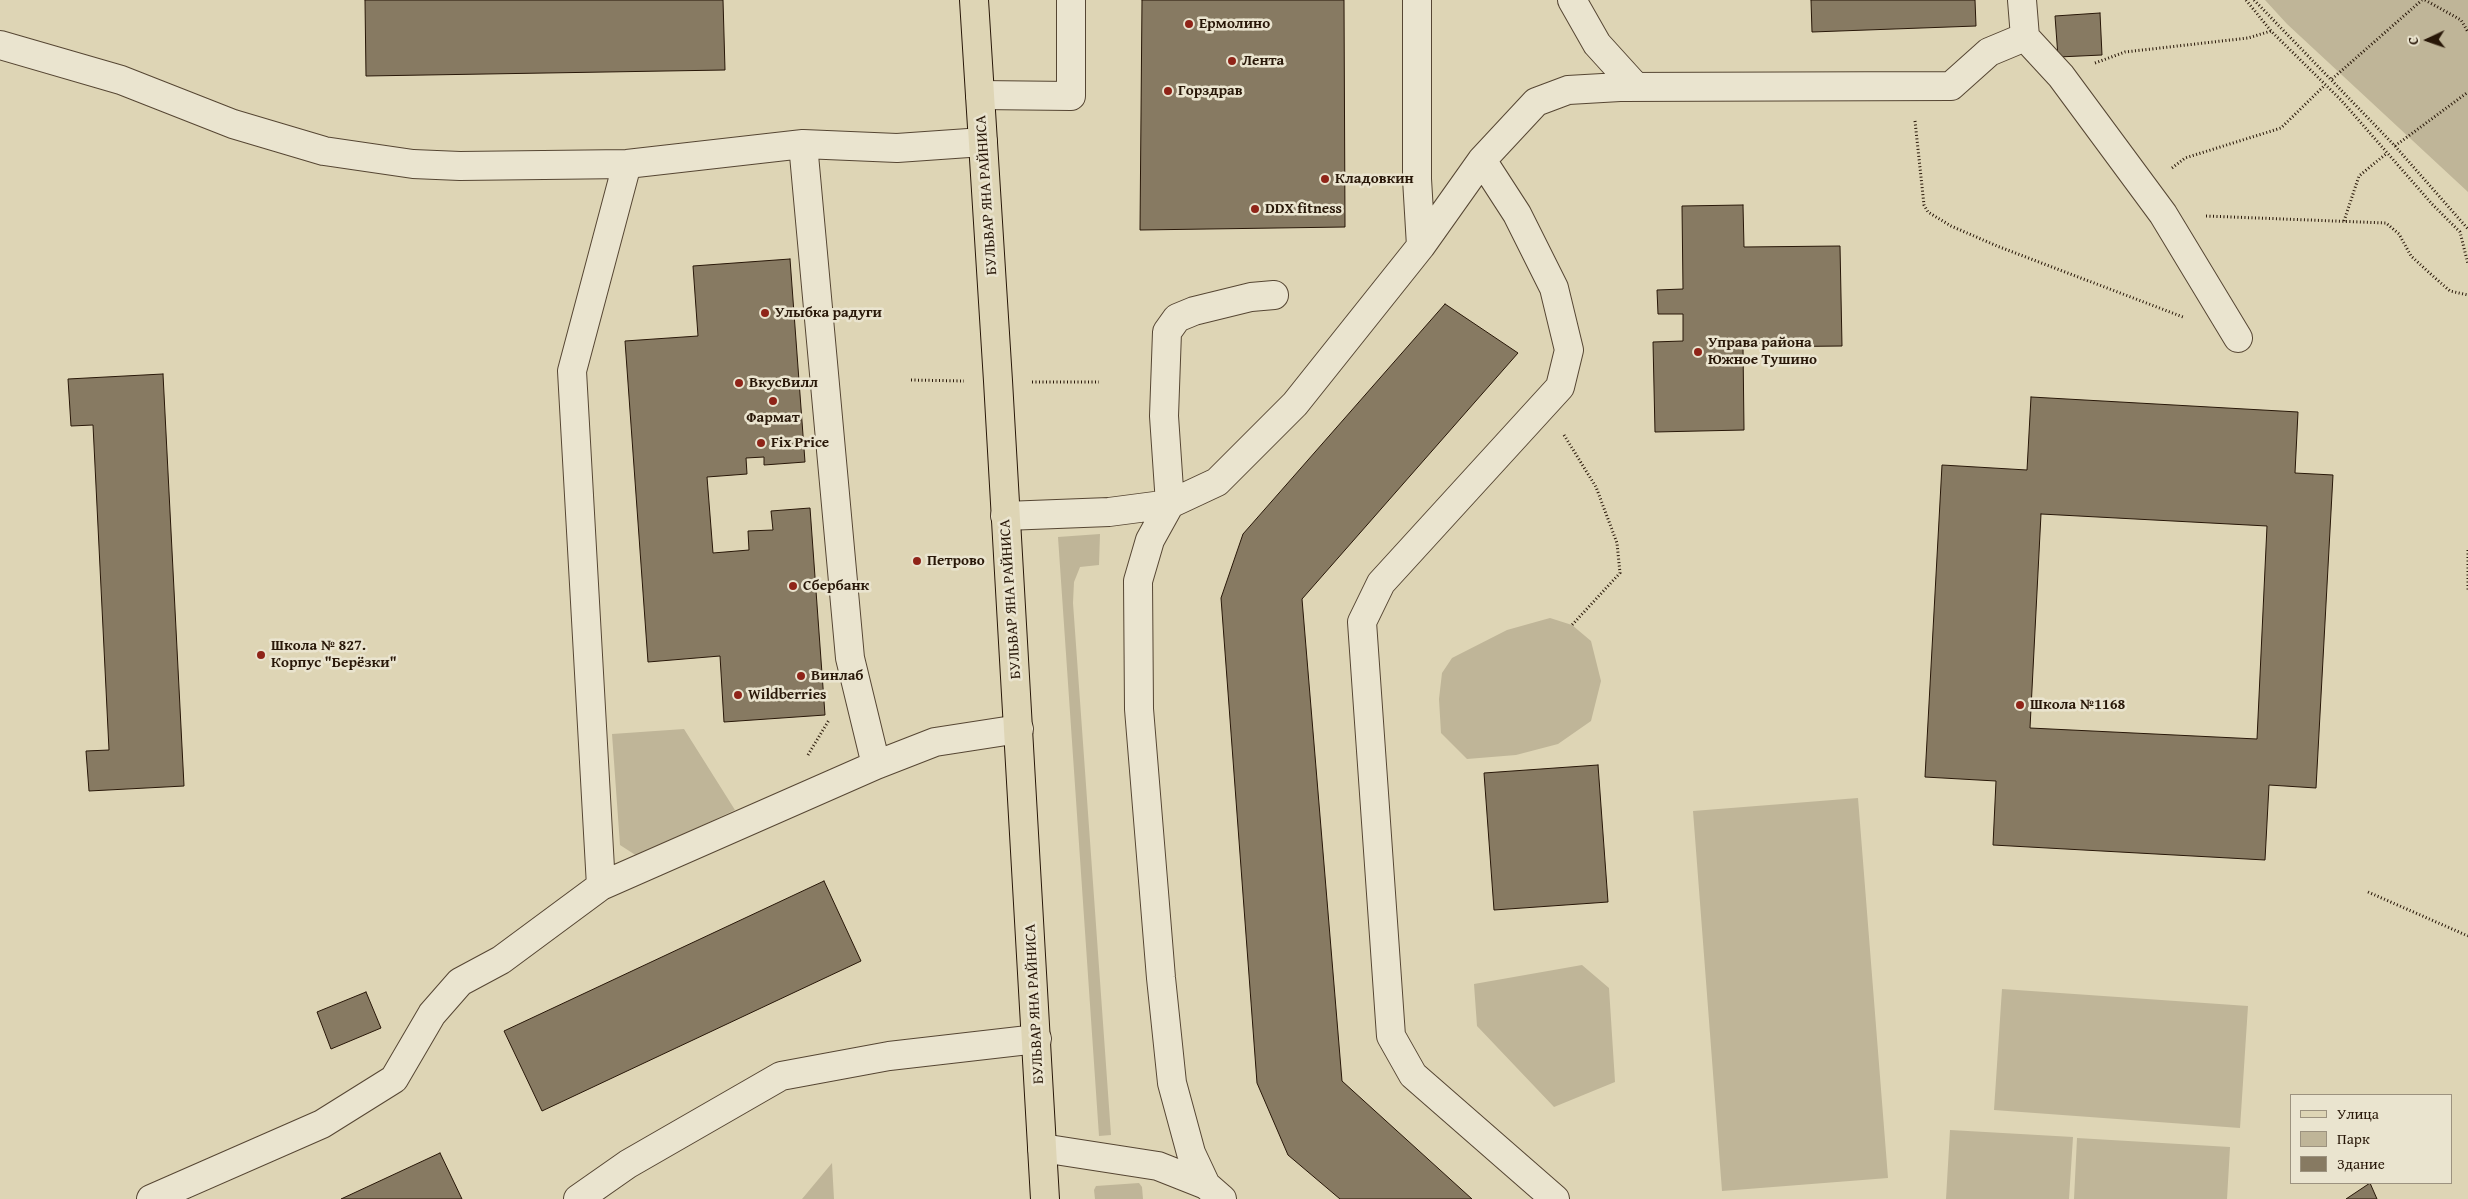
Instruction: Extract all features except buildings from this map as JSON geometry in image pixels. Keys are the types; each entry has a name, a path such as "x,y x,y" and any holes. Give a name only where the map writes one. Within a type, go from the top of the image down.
{"main road":[{"name":"БУЛЬВАР ЯНА РАЙНИСА","path":"974,0 1019,729 1045,1199"}],"lane":[{"path":"980,95 1071,96 1071,0"},
{"path":"1417,0 1417,180 1421,246"},
{"path":"1572,0 1598,44 1636,87"},
{"path":"2022,0 2025,37 2061,76 2162,214 2238,338"},
{"path":"1005,516 1109,512 1170,504 1217,482 1295,404 1421,246 1482,160 1536,102 1568,90 1636,87 1951,86 1989,52 2025,37"},
{"path":"0,45 121,80 233,124 324,151 413,164 460,166 627,164 803,144 897,148 983,142"},
{"path":"803,144 850,658 876,765"},
{"path":"1482,160 1517,214 1554,288 1568,350 1560,387 1381,583 1362,622 1391,1036 1413,1076 1555,1199"},
{"path":"601,886 572,371 627,164"},
{"path":"1214,1192 1191,1153 1172,1083 1161,978 1139,709 1138,580 1150,540 1170,504 1164,416 1167,332 1177,318 1194,311 1251,297 1274,295"},
{"path":"151,1199 322,1124 394,1079 432,1014 460,982 501,960 601,886 876,765 935,742 1019,729"},
{"path":"578,1199 628,1164 781,1076 889,1056 1037,1039"},
{"path":"1042,1148 1158,1166 1214,1192"}],"path":[{"path":"2246,0 2271,31 2325,85 2460,232 2468,264"},
{"path":"2254,0 2395,146 2468,229"},
{"path":"2332,79 2423,0 2461,20 2468,32"},
{"path":"2061,76 2126,52 2248,38 2271,31"},
{"path":"2144,190 2185,158 2281,128 2325,85"},
{"path":"1911,86 1924,205 1928,212 1952,226 1997,246 2238,338"},
{"path":"2395,146 2468,92"},
{"path":"2344,220 2359,176 2387,153"},
{"path":"2162,214 2386,223 2399,234 2411,256 2434,277 2450,291 2468,295"},
{"path":"1545,404 1596,487 1618,543 1620,573 1572,625"},
{"path":"2468,550 2468,592"},
{"path":"806,758 854,676"},
{"path":"2368,892 2468,936"}],"green space":[{"path":"2265,0 2468,0 2468,192 2287,24"},
{"path":"1100,534 1099,565 1080,567 1074,582 1073,603 1111,1135 1099,1136 1058,537"},
{"path":"1550,618 1572,625 1591,641 1601,681 1591,721 1558,744 1516,755 1467,759 1441,733 1439,699 1442,673 1452,658 1507,630"},
{"path":"684,729 735,810 637,856 620,845 612,734"},
{"path":"1858,798 1888,1178 1722,1191 1693,811"},
{"path":"1582,965 1609,988 1615,1082 1554,1107 1477,1026 1474,984"},
{"path":"2002,989 2248,1006 2240,1128 1994,1110"},
{"path":"1950,1130 2073,1137 2069,1199 1946,1199"},
{"path":"2077,1138 2230,1147 2227,1199 2074,1199"},
{"path":"832,1163 834,1199 802,1199"},
{"path":"1139,1183 1142,1187 1143,1199 1095,1199 1094,1190 1096,1186"}],"place":[{"name":"Ермолино","path":"1189,24"},
{"name":"Лента","path":"1232,61"},
{"name":"Горздрав","path":"1168,91"},
{"name":"Кладовкин","path":"1325,179"},
{"name":"DDX fitness","path":"1255,209"},
{"name":"Улыбка радуги","path":"765,313"},
{"name":"Управа района Южное Тушино","path":"1698,352"},
{"name":"ВкусВилл","path":"739,383"},
{"name":"Фармат","path":"773,401"},
{"name":"Fix Price","path":"761,443"},
{"name":"Петрово","path":"917,561"},
{"name":"Сбербанк","path":"793,586"},
{"name":"Школа № 827. Корпус \"Берёзки\"","path":"261,655"},
{"name":"Винлаб","path":"801,676"},
{"name":"Wildberries","path":"738,695"},
{"name":"Школа №1168","path":"2020,705"}]}
